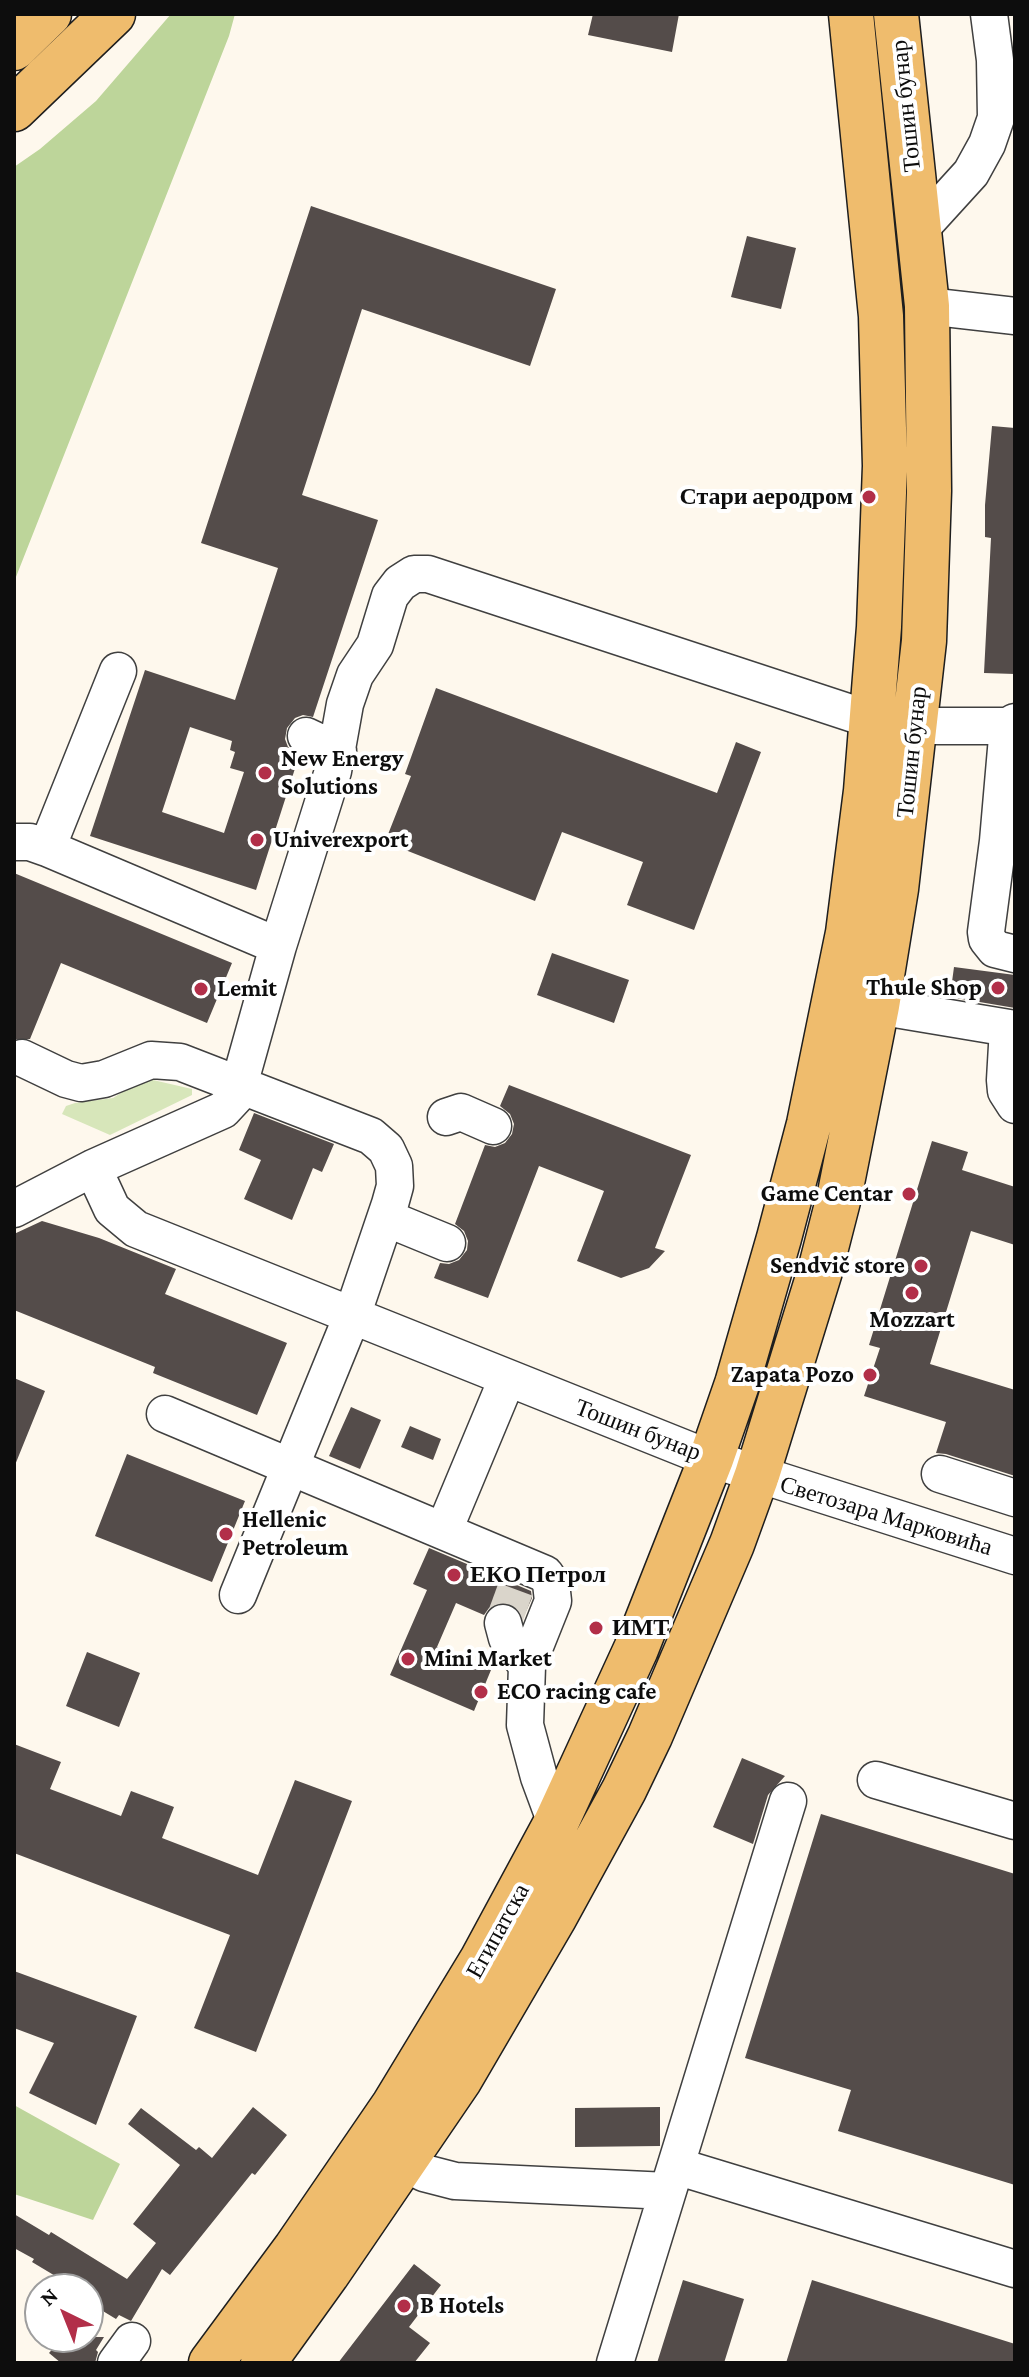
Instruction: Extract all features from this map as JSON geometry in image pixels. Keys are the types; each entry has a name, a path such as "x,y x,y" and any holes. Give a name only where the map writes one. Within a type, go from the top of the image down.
{"main road":[{"path":"14,48 49,14"},
{"path":"14,109 113,14"},
{"name":"Тошин бунар","path":"757,1475 820,1271 840,1193 877,1006 896,889 893,723 879,627 885,466 881,316 851,14"},
{"name":"Тошин бунар","path":"711,1459 745,1355 815,1099 893,723 924,641 929,491 927,306 896,14"},
{"name":"Египатска","path":"211,2363 296,2248 394,2105 475,1972 556,1823 636,1649 711,1459"},
{"name":"Египатска","path":"263,2363 460,2079 624,1790 704,1611 757,1475"}],"street":[{"path":"920,229 971,173 987,144 996,118 995,60 989,14"},
{"path":"927,306 1015,316"},
{"name":"Тошин бунар","path":"14,1209 93,1168 223,1110 234,1099 241,1085 278,946 322,744 343,714 358,669 375,645 390,596 407,578 420,573 893,723"},
{"path":"118,671 30,845 278,946"},
{"path":"893,723 1012,724 986,932 995,949 1015,954"},
{"path":"877,1006 1012,1028 1005,1080 1006,1091 1015,1105"},
{"path":"22,1058 81,1083 104,1079 151,1060 180,1062 364,1132 380,1142 390,1156 395,1176 386,1218 352,1316 238,1595"},
{"path":"446,1117 461,1112 493,1126"},
{"name":"Тошин бунар","path":"93,1168 112,1209 136,1229 711,1459"},
{"path":"386,1218 447,1243"},
{"path":"444,1530 507,1379"},
{"path":"165,1414 444,1530 521,1573 545,1574 554,1591 549,1614 527,1666 525,1707 527,1739 556,1823"},
{"name":"Светозара Марковића","path":"711,1459 1015,1556"},
{"path":"940,1474 1015,1498"},
{"path":"503,1623 507,1638 527,1666"},
{"path":"876,1780 1015,1821"},
{"path":"615,2363 788,1801"},
{"path":"404,2163 424,2173 455,2181 672,2178 1015,2269"}],"green space":[{"path":"171,14 235,14 14,582 14,167 96,101"},
{"path":"153,1080 192,1089 192,1095 110,1135 62,1114 66,1106 113,1098 140,1081"},
{"path":"14,2105 120,2164 93,2220 14,2194"}],"building":[{"path":"593,14 679,14 672,52 588,35"},
{"path":"311,206 556,289 530,366 362,309 302,495 378,520 313,717 303,715 295,718 287,728 285,739 288,747 299,756 256,890 90,836 145,670 235,700 278,568 201,543","holes":["190,727 232,741 230,750 235,752 230,768 244,772 224,833 162,812"]},
{"path":"747,236 796,248 781,309 731,297"},
{"path":"992,426 1015,428 1015,674 984,673 991,538 985,537 985,505"},
{"path":"436,688 717,793 736,742 761,752 694,930 627,905 643,862 562,832 535,901 385,842 411,776 405,774"},
{"path":"14,873 232,963 207,1023 61,963 30,1039 14,1039"},
{"path":"552,953 629,980 614,1023 537,995"},
{"path":"954,967 1015,975 1015,1008 950,997"},
{"path":"509,1085 691,1155 655,1248 665,1251 649,1268 621,1278 577,1261 604,1191 539,1166 488,1298 434,1278 440,1263 459,1260 467,1250 464,1231 455,1224 485,1145 495,1147 505,1143 512,1134 514,1124 510,1114 500,1106"},
{"path":"254,1113 334,1144 322,1172 313,1168 292,1220 244,1199 261,1160 239,1150"},
{"path":"932,1141 968,1152 962,1170 1015,1187 1015,1245 971,1231 930,1364 1015,1390 1015,1476 936,1453 946,1422 864,1396 880,1348 869,1345"},
{"path":"42,1221 99,1238 176,1269 165,1294 287,1343 257,1415 153,1373 155,1367 14,1310 14,1234"},
{"path":"14,1378 45,1391 15,1465 14,1464"},
{"path":"351,1407 381,1420 360,1469 329,1456"},
{"path":"410,1426 441,1439 433,1460 401,1447"},
{"path":"127,1454 245,1501 212,1582 95,1536"},
{"path":"429,1548 531,1591 532,1598 523,1618 517,1608 508,1603 497,1603 484,1615 456,1603 437,1647 491,1670 474,1711 390,1675 427,1590 413,1584"},
{"path":"87,1652 140,1673 119,1727 66,1706"},
{"path":"14,1744 61,1762 50,1789 121,1816 131,1791 174,1807 162,1838 258,1875 295,1780 352,1801 256,2052 194,2028 230,1935 14,1853"},
{"path":"742,1758 785,1776 768,1795 753,1844 713,1827"},
{"path":"821,1814 1015,1874 1015,2185 838,2131 851,2090 745,2058"},
{"path":"14,1971 137,2016 96,2125 29,2093 54,2043 14,2028"},
{"path":"253,2107 287,2135 255,2175 252,2173 170,2275 162,2269 131,2321 119,2315 116,2319 104,2312 104,2273 50,2273 14,2248 14,2214 49,2235 51,2232 127,2279 156,2243 133,2224 180,2165 128,2124 141,2108 196,2150 199,2147 212,2158"},
{"path":"660,2107 660,2146 575,2147 575,2108"},
{"name":"B Hotels","path":"414,2264 441,2285 409,2327 430,2343 414,2363 338,2363"},
{"path":"683,2280 744,2299 724,2363 657,2363"},
{"path":"812,2280 1015,2344 1015,2363 786,2363"},
{"path":"49,2353 98,2353 95,2363 61,2363"}],"tunnel":[{"path":"503,1623 518,1582"}],"place":[{"name":"Стари аеродром","path":"869,497"},
{"name":"New Energy Solutions","path":"265,773"},
{"name":"Univerexport","path":"257,840"},
{"name":"Thule Shop","path":"998,988"},
{"name":"Lemit","path":"201,989"},
{"name":"Game Centar","path":"909,1194"},
{"name":"Sendvič store","path":"921,1266"},
{"name":"Mozzart","path":"912,1293"},
{"name":"Zapata Pozo","path":"870,1375"},
{"name":"Hellenic Petroleum","path":"226,1534"},
{"name":"ЕКО Петрол","path":"454,1575"},
{"name":"ИМТ","path":"596,1628"},
{"name":"Mini Market","path":"408,1659"},
{"name":"ECO racing cafe","path":"481,1692"},
{"name":"B Hotels","path":"404,2306"}]}
